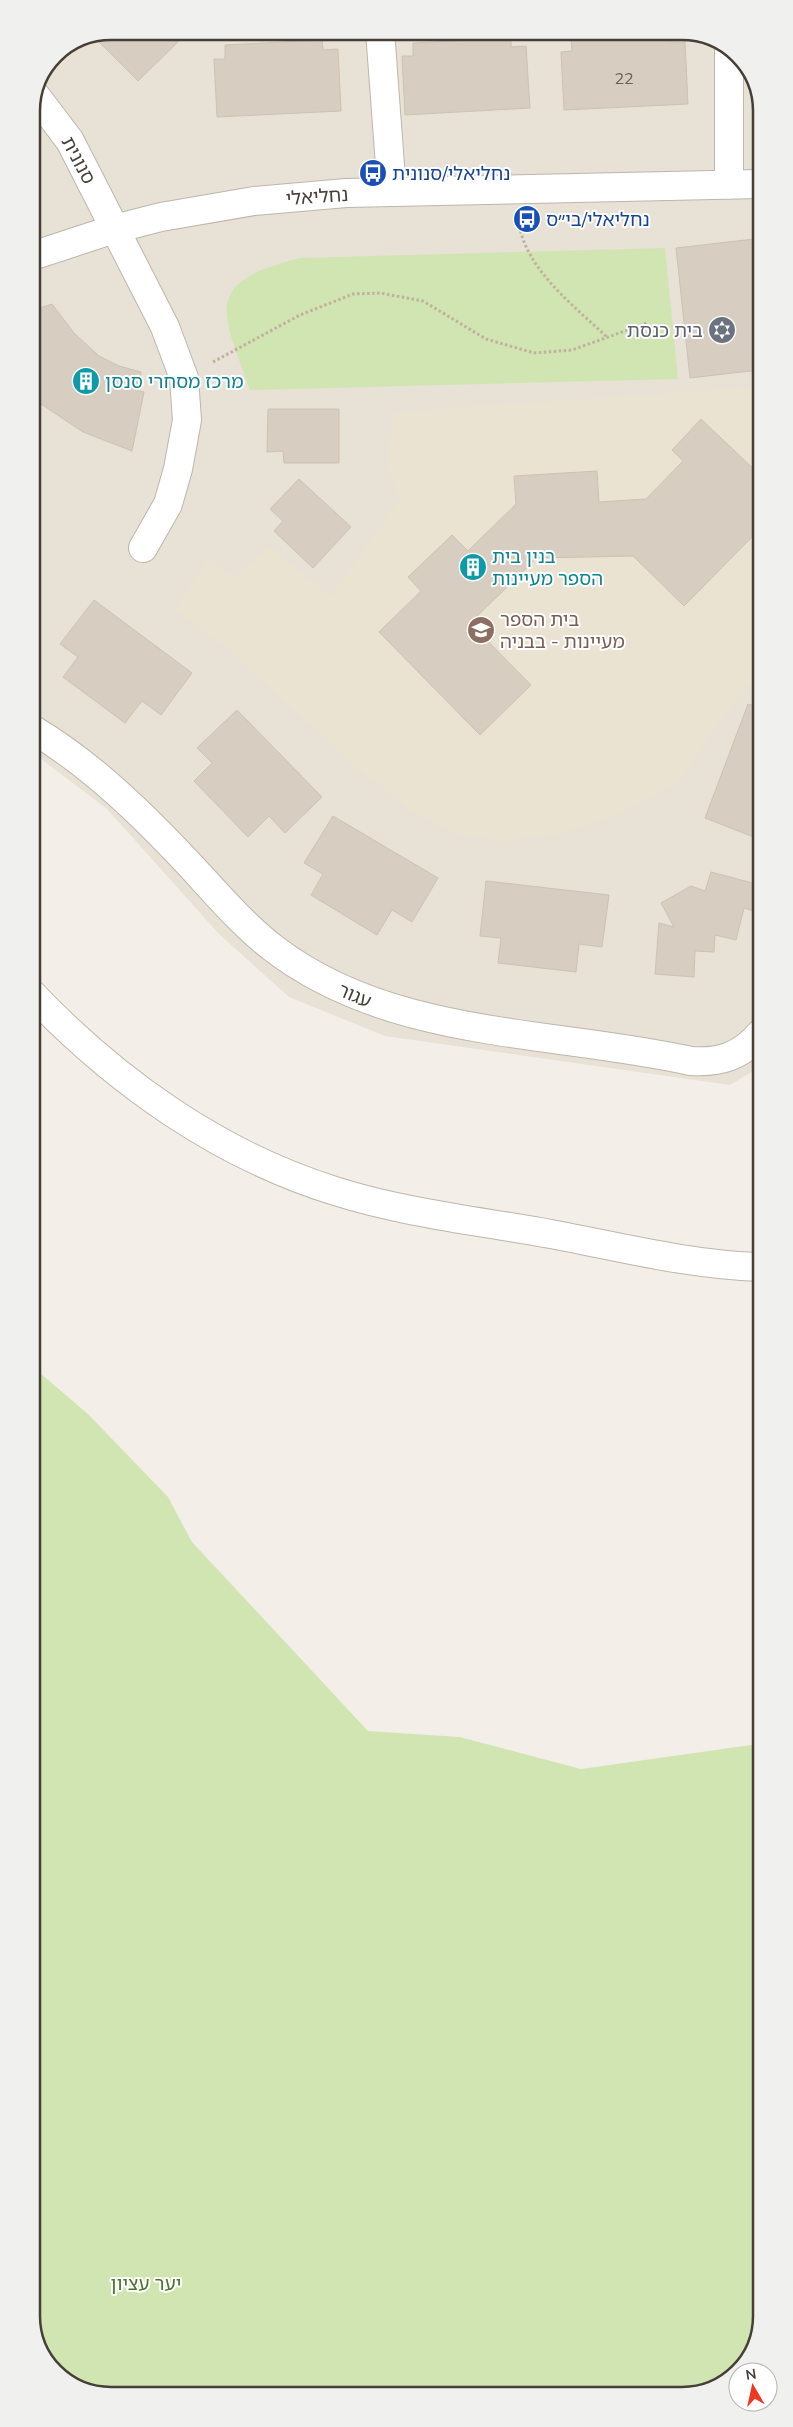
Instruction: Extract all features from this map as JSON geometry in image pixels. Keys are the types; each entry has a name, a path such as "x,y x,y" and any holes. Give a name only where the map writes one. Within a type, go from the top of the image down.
{"street":[{"path":"381,40 392,192"},
{"path":"729,59 729,185"},
{"name":"סנונית","path":"41,102 70,141 165,327 184,378 187,420 178,469 168,504 143,548"},
{"name":"נחליאלי","path":"40,253 114,228 170,215 254,201 392,192 753,184"},
{"name":"עגור","path":"40,735 78,761 120,796 166,840 260,937 313,976 356,996 422,1018 691,1061 714,1062 729,1058 745,1049 753,1041"},
{"path":"40,1001 100,1057 158,1102 222,1143 295,1177 379,1203 702,1262 753,1266"}],"path":[{"path":"515,190 520,233 544,277 607,337"},
{"path":"184,378 300,315 354,294 380,293 423,301 486,339 534,353 572,350 646,323"}],"shaded area":[{"path":"111,40 686,40 709,45 725,55 735,64 748,84 753,111 753,1071 730,1085 385,1036 289,997 219,934 107,809 40,758 40,111 41,97 45,84 61,61 84,45 97,41"},
{"name":"בית הספר מעיינות - בבניה","path":"753,387 753,687 748,686 714,729 678,782 618,815 562,833 507,841 463,836 409,809 360,770 230,651 174,609 209,559 235,577 269,547 331,596 401,498 388,471 393,412"}],"green space":[{"path":"665,248 678,379 250,390 227,320 227,303 233,290 246,278 268,268 300,258"},
{"name":"יער עציון","path":"40,1373 88,1414 168,1497 192,1542 368,1731 460,1737 581,1769 753,1745 753,2316 746,2347 735,2362 728,2362 728,2370 713,2380 700,2385 682,2387 107,2387 84,2382 72,2375 58,2363 47,2347 42,2334 40,2316"}],"building":[{"path":"180,40 138,81 98,41"},
{"path":"322,40 323,50 338,49 341,111 217,117 214,59 225,59 225,45"},
{"path":"511,40 511,47 526,46 530,108 405,115 402,56 413,56 413,43"},
{"path":"571,40 670,40 670,42 685,42 688,104 564,110 561,52 572,51"},
{"name":"בית כנסת","path":"753,239 753,371 690,378 676,248"},
{"name":"מרכז מסחרי סנסן","path":"52,304 74,333 99,356 119,366 141,372 139,391 144,392 132,451 83,432 40,403 40,308"},
{"path":"268,409 339,409 339,463 284,463 283,451 267,452"},
{"name":"בנין בית הספר מעיינות","path":"701,419 753,468 753,536 684,606 633,556 537,558 470,623 531,685 480,735 379,632 421,591 408,577 452,535 468,551 516,504 514,476 597,471 599,502 646,499 683,461 672,450"},
{"path":"299,479 351,527 313,568 274,531 283,521 270,509"},
{"path":"94,600 192,673 161,715 142,701 125,723 63,677 78,657 60,644"},
{"path":"748,704 753,706 753,837 705,818"},
{"path":"237,710 322,797 285,833 269,816 248,837 194,781 212,763 197,748"},
{"path":"333,816 438,878 412,922 392,910 377,935 311,895 323,874 304,863"},
{"path":"711,872 753,883 753,911 744,908 736,940 715,935 714,952 695,951 694,977 655,974 659,923 674,927 661,903 691,886 705,891"},
{"path":"486,881 609,895 602,947 579,944 576,972 498,963 501,938 480,936"}],"place":[{"name":"נחליאלי/סנונית","path":"373,173"},
{"name":"נחליאלי/בי״ס","path":"527,219"},
{"name":"בית כנסת","path":"722,330"},
{"name":"מרכז מסחרי סנסן","path":"86,381"},
{"name":"בנין בית הספר מעיינות","path":"473,567"},
{"name":"בית הספר מעיינות - בבניה","path":"481,630"}]}
